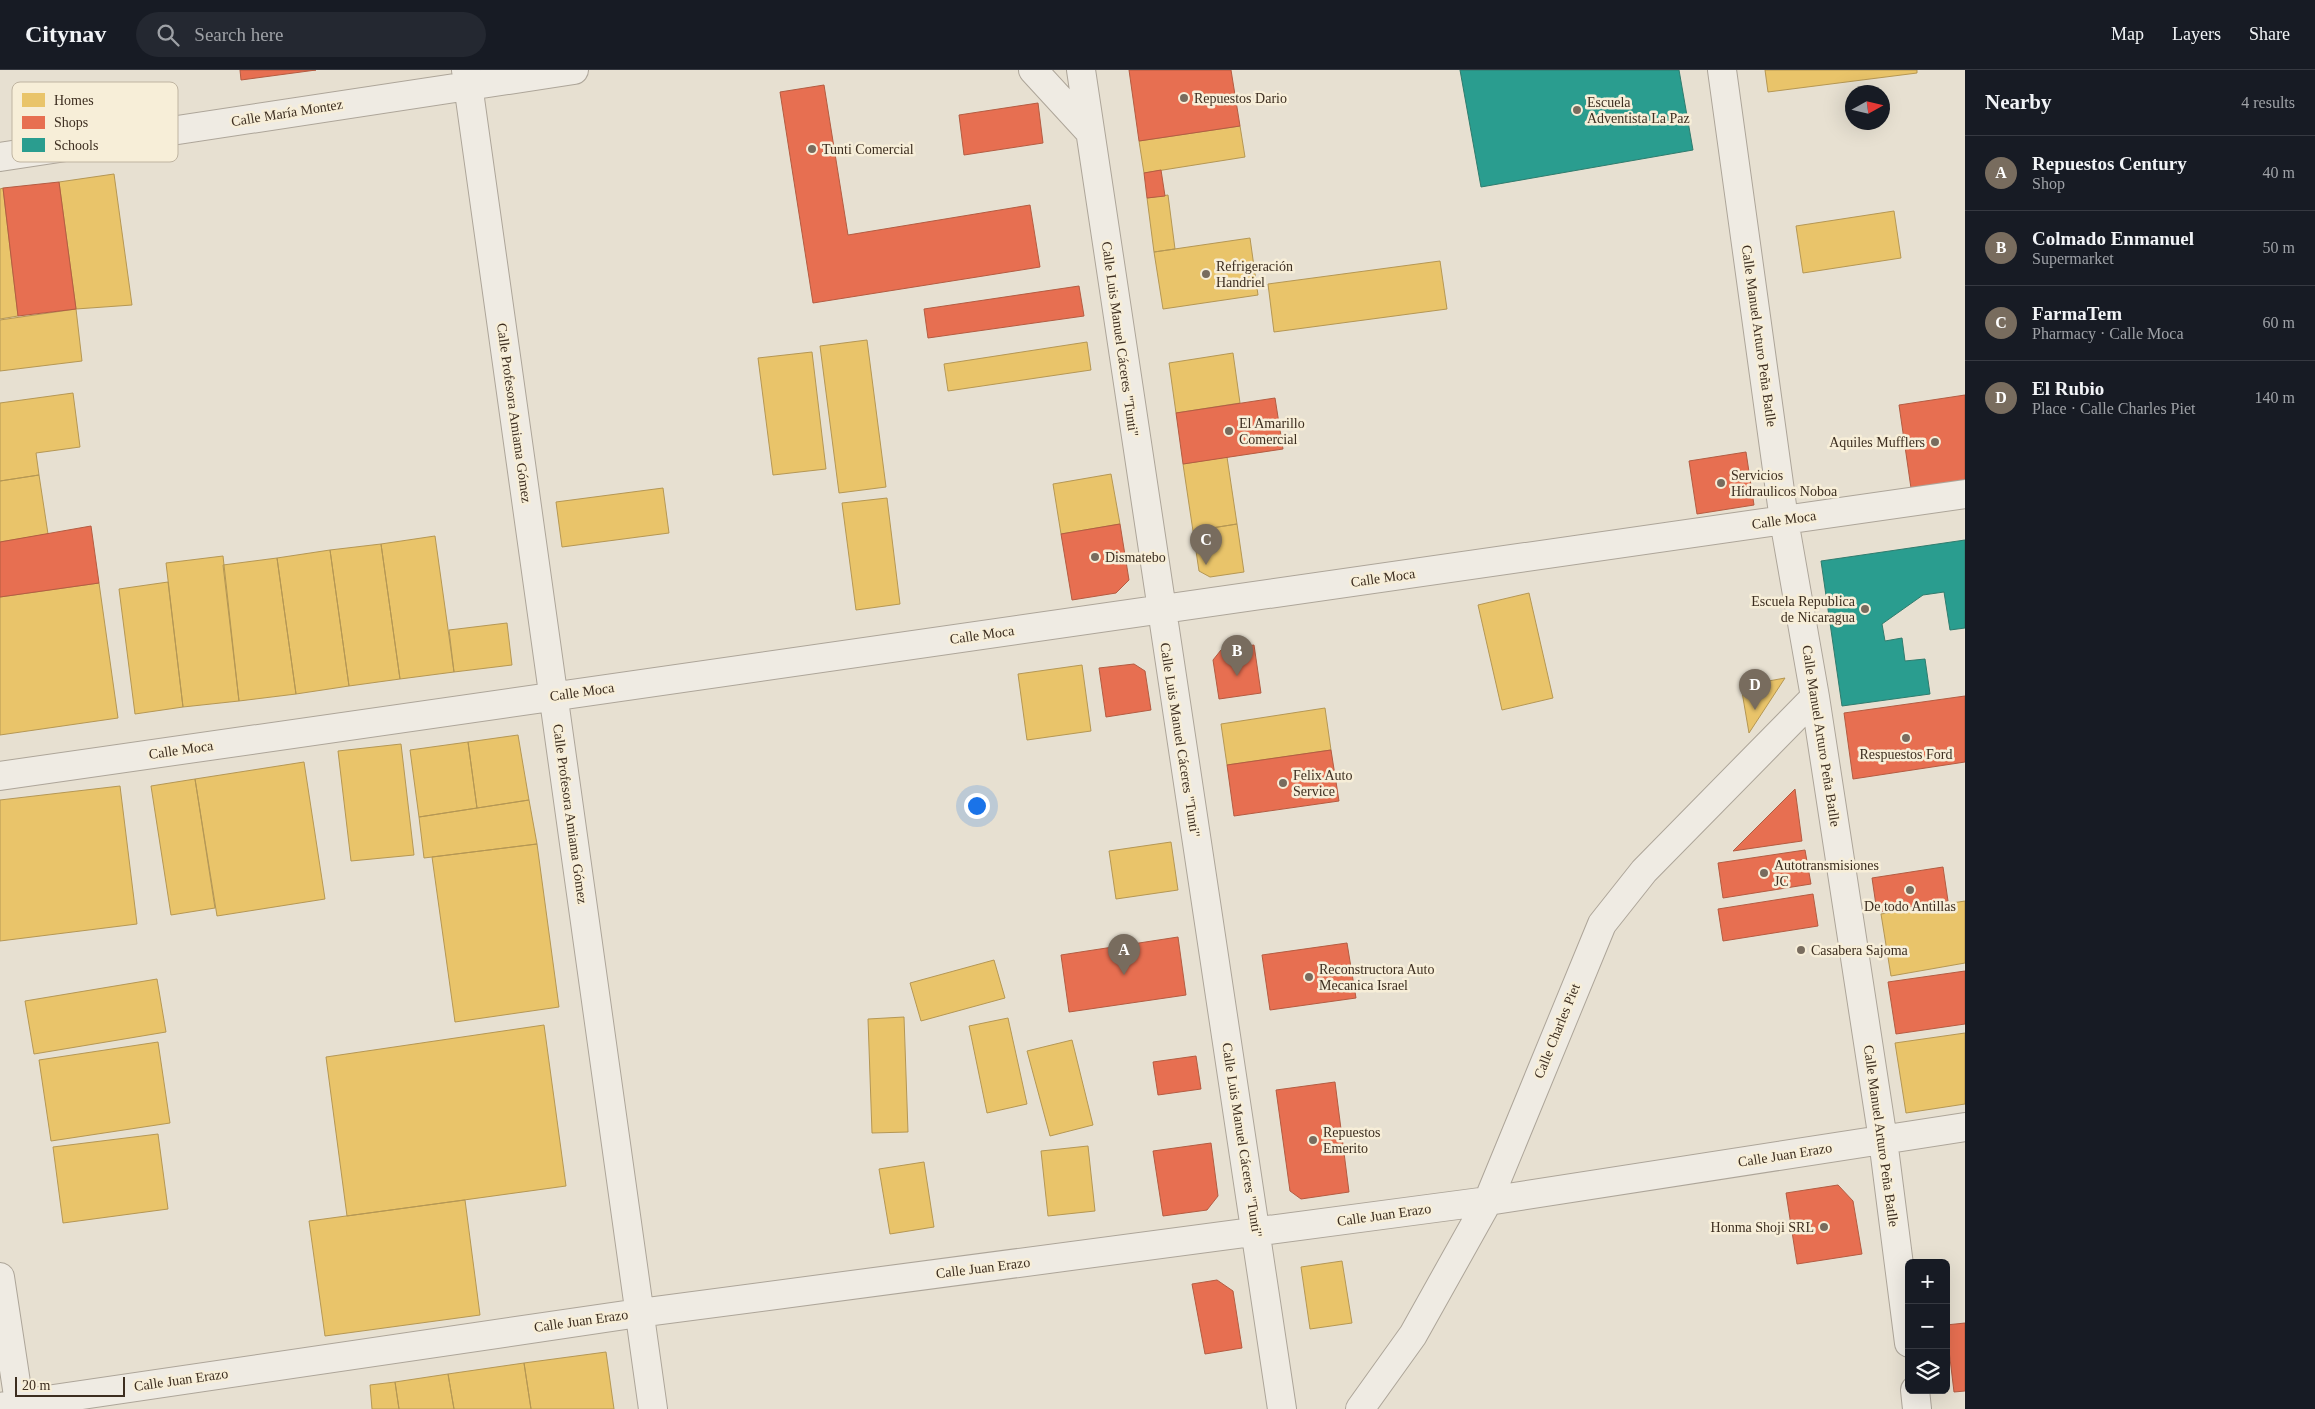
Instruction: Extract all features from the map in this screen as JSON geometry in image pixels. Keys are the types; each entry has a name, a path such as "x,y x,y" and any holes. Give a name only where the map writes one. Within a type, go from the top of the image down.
{"street":[{"name":"Calle María Montez","path":"178,127 467,78 574,70"},
{"path":"1034,70 1090,131"},
{"name":"Calle Luis Manuel Cáceres \"Tunti\"","path":"1081,70 1160,610 1257,1233 1282,1409"},
{"name":"Calle Manuel Arturo Peña Batlle","path":"1722,70 1784,520 1815,697 1883,1140 1905,1312"},
{"name":"Calle Profesora Amiama Gómez","path":"467,78 653,1409"},
{"name":"Calle Moca","path":"0,776 1964,493"},
{"name":"Calle Charles Piet","path":"1360,1409 1413,1334 1488,1201 1602,924 1644,871 1815,697"},
{"name":"Calle Juan Erazo","path":"13,1407 639,1312 1257,1233 1488,1201 1965,1127"},
{"path":"0,1277 13,1407"},
{"path":"1915,1394 1917,1409"}],"building: Homes":[{"path":"1765,70 1917,70 1917,73 1768,92"},
{"path":"1240,126 1245,157 1144,173 1139,141"},
{"path":"114,174 132,305 76,309 59,182"},
{"path":"3,188 18,316 0,319 0,189"},
{"path":"1168,195 1175,249 1154,252 1147,198"},
{"path":"1894,211 1901,258 1803,273 1796,226"},
{"name":"Refrigeración Handriel","path":"1250,238 1258,295 1163,309 1154,252"},
{"path":"1440,261 1447,309 1274,332 1268,284"},
{"path":"76,309 82,361 0,371 0,320"},
{"path":"867,340 886,487 839,493 820,346"},
{"path":"1087,342 1091,370 948,391 944,364"},
{"path":"812,352 826,469 773,475 758,358"},
{"path":"1233,353 1240,403 1176,413 1169,363"},
{"path":"73,393 80,447 36,453 39,475 0,481 0,403"},
{"path":"1227,457 1237,524 1193,531 1183,464"},
{"path":"1111,474 1120,524 1061,534 1053,484"},
{"path":"39,475 48,534 0,542 0,481"},
{"path":"663,488 669,533 562,547 556,502"},
{"path":"887,498 900,604 856,610 842,503"},
{"path":"1237,524 1244,572 1210,577 1199,571 1193,531"},
{"path":"435,536 454,672 400,679 381,544"},
{"path":"381,544 400,679 349,686 330,550"},
{"path":"330,550 349,686 296,694 277,558"},
{"path":"223,556 239,701 183,707 166,563"},
{"path":"277,558 296,694 239,701 223,565"},
{"path":"168,582 183,707 135,714 119,589"},
{"path":"99,583 118,718 0,735 0,597"},
{"path":"1529,593 1553,698 1502,710 1478,605"},
{"path":"507,623 512,665 454,672 449,630"},
{"path":"1082,665 1091,731 1027,740 1018,674"},
{"path":"1785,678 1749,733 1741,686"},
{"path":"1325,708 1331,750 1227,765 1221,724"},
{"path":"518,735 529,800 477,808 468,742"},
{"path":"468,742 477,808 419,817 410,750"},
{"path":"401,744 414,855 351,861 338,751"},
{"path":"304,762 325,899 217,916 195,779"},
{"path":"195,779 215,908 171,915 151,786"},
{"path":"120,786 137,924 0,941 0,800"},
{"path":"529,800 537,844 424,858 419,817"},
{"path":"1171,842 1178,890 1116,899 1109,851"},
{"path":"537,844 559,1007 455,1022 432,857"},
{"path":"1965,901 1965,963 1891,976 1881,914"},
{"path":"994,960 1005,998 921,1021 910,983"},
{"path":"157,979 166,1032 34,1054 25,1001"},
{"path":"904,1017 908,1132 872,1133 868,1019"},
{"path":"1008,1018 1027,1104 987,1113 969,1026"},
{"path":"544,1025 566,1186 347,1216 326,1057"},
{"path":"1965,1033 1965,1104 1906,1113 1895,1043"},
{"path":"1072,1040 1093,1125 1050,1136 1027,1051"},
{"path":"158,1042 170,1123 51,1141 39,1060"},
{"path":"158,1134 168,1209 63,1223 53,1147"},
{"path":"1088,1146 1095,1211 1048,1216 1041,1151"},
{"path":"924,1162 934,1227 890,1234 879,1169"},
{"path":"465,1200 480,1315 325,1336 309,1221"},
{"path":"1342,1261 1352,1323 1310,1329 1301,1267"},
{"path":"606,1352 614,1409 531,1409 524,1363"},
{"path":"524,1363 531,1409 454,1409 448,1374"},
{"path":"448,1374 454,1409 399,1409 395,1382"},
{"path":"395,1382 399,1409 372,1409 370,1385"}],"building: Shops":[{"path":"240,70 316,70 241,80"},
{"name":"Repuestos Dario","path":"1129,70 1231,70 1240,126 1139,141"},
{"name":"Tunti Comercial","path":"824,85 848,235 1030,205 1040,267 813,303 780,92"},
{"path":"1038,103 1043,143 964,155 959,115"},
{"path":"1161,170 1165,196 1147,198 1144,173"},
{"path":"59,182 76,309 18,316 3,188"},
{"path":"1079,286 1084,316 928,338 924,309"},
{"name":"Aquiles Mufflers","path":"1965,395 1965,479 1961,487 1912,495 1899,405"},
{"name":"El Amarillo Comercial","path":"1275,398 1283,449 1183,464 1176,413"},
{"name":"Servicios Hidraulicos Noboa","path":"1746,452 1754,505 1697,514 1689,461"},
{"name":"Dismatebo","path":"1120,524 1129,580 1116,593 1072,600 1061,534"},
{"path":"91,526 99,583 0,597 0,542"},
{"path":"1254,645 1261,693 1219,699 1213,660 1221,650"},
{"path":"1134,664 1145,671 1151,710 1106,717 1099,668"},
{"name":"Respuestos Ford","path":"1965,696 1965,762 1853,779 1844,713"},
{"name":"Felix Auto Service","path":"1331,750 1339,801 1234,816 1227,765"},
{"path":"1795,789 1802,841 1733,851"},
{"name":"Autotransmisiones JC","path":"1805,850 1811,884 1723,898 1718,863"},
{"name":"De todo Antillas","path":"1943,867 1948,901 1877,912 1872,878"},
{"path":"1813,894 1818,926 1723,941 1718,909"},
{"path":"1178,937 1186,995 1069,1012 1061,955"},
{"name":"Reconstructora Auto Mecanica Israel","path":"1347,943 1356,998 1270,1010 1262,955"},
{"path":"1965,971 1965,1024 1896,1034 1888,982"},
{"path":"1196,1056 1201,1089 1158,1095 1153,1062"},
{"name":"Repuestos Emerito","path":"1335,1082 1349,1192 1301,1199 1290,1191 1276,1090"},
{"path":"1211,1143 1218,1196 1207,1210 1163,1216 1153,1151"},
{"name":"Honma Shoji SRL","path":"1838,1185 1853,1201 1862,1254 1797,1264 1786,1193"},
{"path":"1217,1280 1233,1291 1242,1348 1205,1354 1192,1284"},
{"path":"1965,1323 1965,1391 1954,1392 1950,1358 1950,1325"}],"building: Schools":[{"name":"Escuela Adventista La Paz","path":"1460,70 1679,70 1693,150 1481,187"},
{"name":"Escuela Republica de Nicaragua","path":"1965,540 1965,628 1950,630 1944,592 1923,595 1882,624 1885,641 1902,638 1905,661 1925,659 1930,694 1842,706 1821,561"}],"place":[{"name":"Repuestos Dario","path":"1184,98"},
{"name":"Escuela Adventista La Paz","path":"1577,110"},
{"name":"Tunti Comercial","path":"812,149"},
{"name":"Refrigeración Handriel","path":"1206,274"},
{"name":"El Amarillo Comercial","path":"1229,431"},
{"name":"Aquiles Mufflers","path":"1935,442"},
{"name":"Servicios Hidraulicos Noboa","path":"1721,483"},
{"name":"Dismatebo","path":"1095,557"},
{"name":"FarmaTem","path":"1206,565"},
{"name":"Escuela Republica de Nicaragua","path":"1865,609"},
{"name":"Colmado Enmanuel","path":"1237,676"},
{"name":"El Rubio","path":"1755,710"},
{"name":"Respuestos Ford","path":"1906,738"},
{"name":"Felix Auto Service","path":"1283,783"},
{"name":"Autotransmisiones JC","path":"1764,873"},
{"name":"De todo Antillas","path":"1910,890"},
{"name":"Casabera Sajoma","path":"1801,950"},
{"name":"Repuestos Century","path":"1124,975"},
{"name":"Reconstructora Auto Mecanica Israel","path":"1309,977"},
{"name":"Repuestos Emerito","path":"1313,1140"},
{"name":"Honma Shoji SRL","path":"1824,1227"}]}
